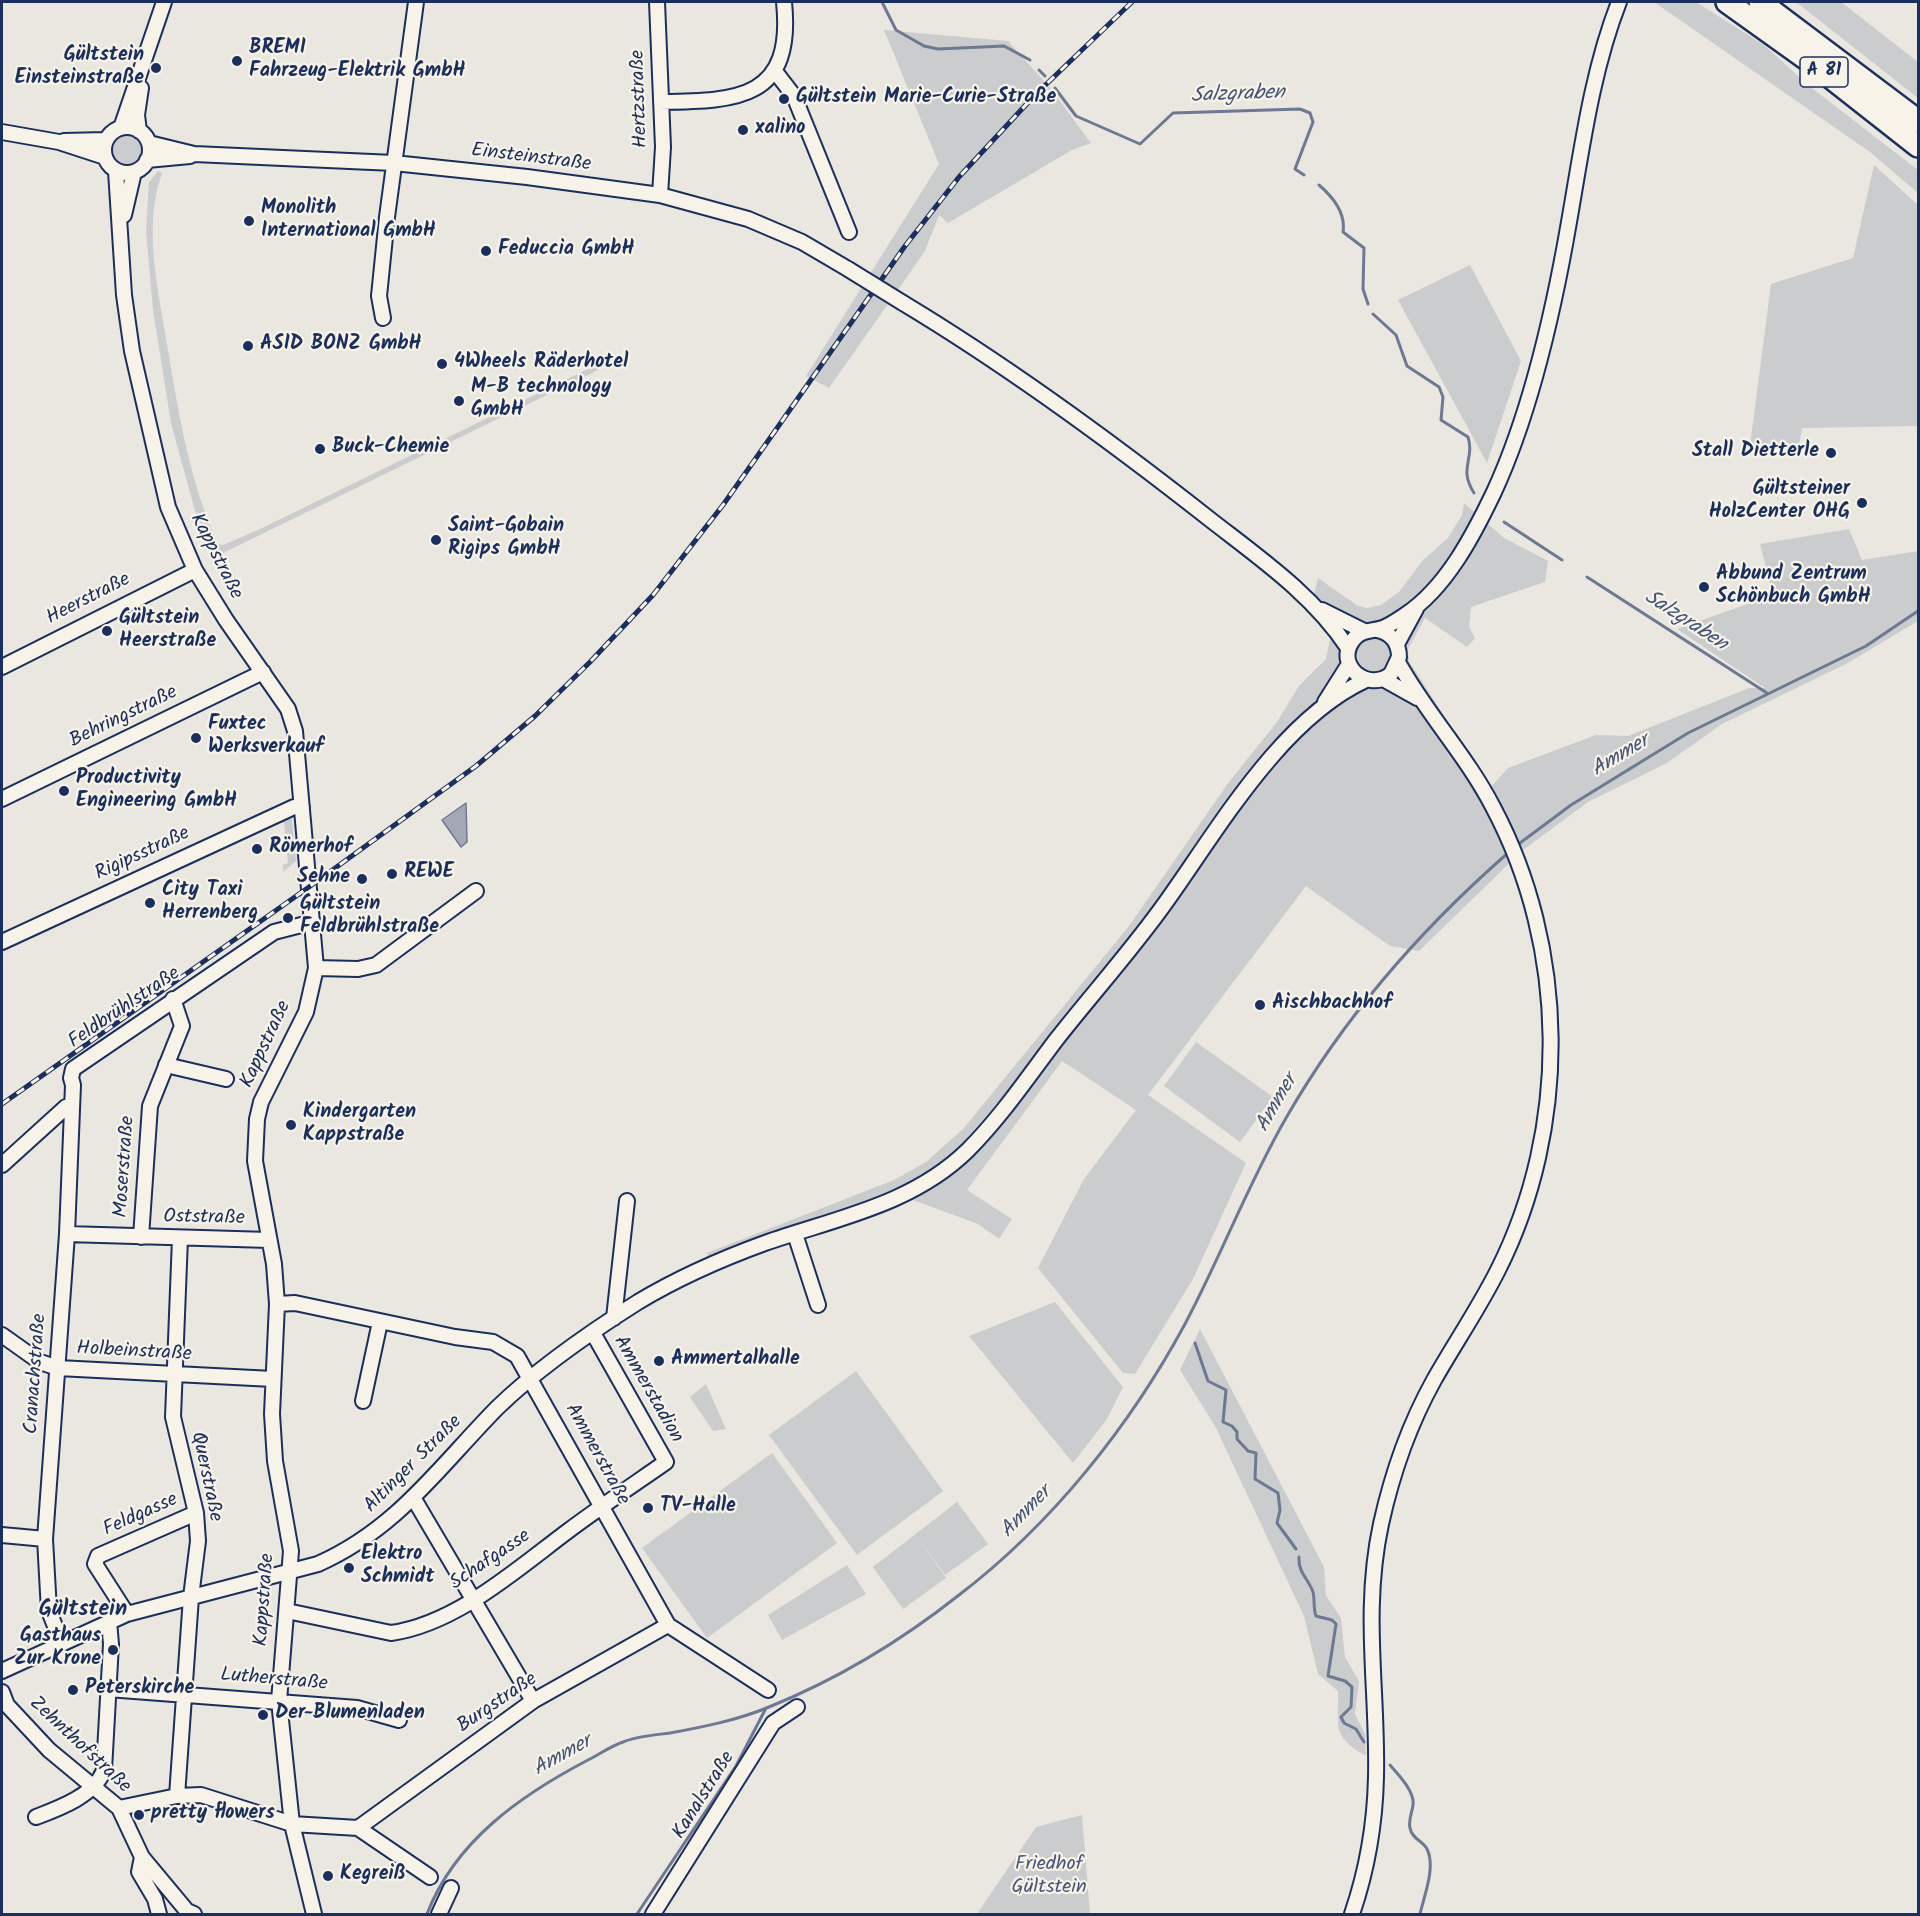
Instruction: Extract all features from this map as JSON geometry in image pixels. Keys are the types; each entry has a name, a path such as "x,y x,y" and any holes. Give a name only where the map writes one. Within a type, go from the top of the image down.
{"highway":[{"name":"A 81","path":"1727,2 1824,72 1918,146"},
{"name":"A 81","path":"1760,2 1918,121"}],"street":[{"path":"59,142 106,140 121,128 164,2"},
{"path":"383,318 379,296 416,2"},
{"name":"Hertzstraße","path":"657,2 661,102 660,195"},
{"path":"661,102 734,98 756,87 774,70 785,38 784,2"},
{"path":"1352,1914 1366,1866 1374,1808 1376,1758 1370,1623 1375,1562 1384,1511 1398,1461 1418,1412 1489,1288 1514,1235 1533,1177 1545,1126 1551,1054 1547,986 1539,935 1518,863 1503,827 1466,761 1419,699 1398,662 1397,644 1416,608 1442,580 1477,526 1505,467 1517,433 1552,305 1592,96 1606,39 1619,2"},
{"path":"774,70 794,96 849,232"},
{"path":"2,132 59,142 105,157 116,171 134,172 147,160 148,143 139,131 137,115 141,74"},
{"path":"121,128 139,131"},
{"path":"105,157 106,140"},
{"name":"Einsteinstraße","path":"148,143 194,154"},
{"name":"Einsteinstraße","path":"147,160 194,154 394,163 527,177 660,195 748,219 802,243 848,269 982,353 1121,451 1317,608"},
{"name":"Kappstraße","path":"116,171 124,295 132,351 168,507 195,570 226,620 288,708 295,731 316,968 306,1012 270,1083 257,1119 255,1161 269,1240 277,1304 272,1414 275,1461 291,1551 292,1571 279,1701 292,1824 314,1914"},
{"name":"Kappstraße","path":"121,225 134,172"},
{"name":"Heerstraße","path":"2,667 195,570"},
{"path":"1317,608 1370,630 1389,634 1397,644"},
{"path":"1317,608 1348,648 1349,664 1354,673 1366,680"},
{"path":"1348,648 1353,640 1370,630 1416,608"},
{"path":"1383,679 1394,670 1398,662"},
{"path":"1324,704 1349,664"},
{"name":"Behringstraße","path":"2,799 263,672"},
{"path":"1324,704 1366,680 1383,679 1419,699"},
{"name":"Altinger Straße","path":"2,1671 127,1614 292,1571 343,1553 377,1530 414,1499 498,1408 531,1378 614,1318 656,1292 708,1266 872,1208 908,1193 939,1174 966,1152 1147,929 1269,763 1324,704"},
{"name":"Rigipsstraße","path":"2,942 294,807 302,807"},
{"path":"316,968 358,969 376,965 476,891"},
{"name":"Feldbrühlstraße","path":"72,1105 71,1078 75,1067 274,932 313,922"},
{"name":"Moserstraße","path":"141,1237 150,1106 182,1026 173,999"},
{"path":"166,1065 226,1079"},
{"path":"2,1165 66,1107 72,1105"},
{"name":"Cranachstraße","path":"62,1644 49,1611 45,1539 67,1234 72,1105"},
{"path":"614,1318 627,1201"},
{"name":"Oststraße","path":"67,1234 269,1240"},
{"path":"795,1234 818,1305"},
{"name":"Querstraße","path":"177,1796 191,1597 198,1541 196,1513 173,1417 180,1238"},
{"name":"Ammerstraße","path":"277,1304 295,1303 380,1322 494,1342 517,1356 668,1625 768,1690"},
{"path":"363,1401 380,1322"},
{"name":"Ammerstadion","path":"593,1333 666,1462 602,1505"},
{"name":"Holbeinstraße","path":"2,1335 40,1362 58,1368 273,1379"},
{"path":"414,1499 533,1701"},
{"name":"Schafgasse","path":"287,1611 391,1633 405,1631 474,1601 602,1505"},
{"name":"Feldgasse","path":"127,1614 95,1564 98,1556 196,1513"},
{"path":"2,1534 45,1539"},
{"path":"36,1817 67,1806 100,1780 104,1770 111,1644 109,1621"},
{"name":"Burgstraße","path":"358,1828 533,1701 668,1625"},
{"name":"Lutherstraße","path":"108,1689 357,1708 399,1720"},
{"name":"Zehnthofstraße","path":"2,1692 7,1705 42,1742 119,1808 142,1857 181,1904 194,1914"},
{"name":"Kanalstraße","path":"653,1914 773,1723 797,1707"},
{"path":"119,1808 177,1796 201,1795 292,1824 358,1828 430,1877"},
{"path":"142,1857 139,1872 155,1899 159,1914"},
{"path":"439,1914 451,1888"}],"green space":[{"path":"1654,2 1696,2 1764,45 1808,85 1918,170 1918,193 1870,152"},
{"path":"1796,2 1841,2 1918,62 1918,98"},
{"path":"884,30 1008,41 1051,89 1091,143 1072,150 948,223 939,215 925,251 829,388 806,376 939,164"},
{"path":"127,134 138,139 143,150 138,161 127,166 116,161 111,150 116,139"},
{"path":"1874,165 1918,205 1918,426 1802,428 1799,445 1749,453 1771,284 1853,258"},
{"path":"158,171 162,173 156,194 153,238 160,306 187,449 200,497 218,544 223,545 258,530 598,364 598,370 219,555 213,551 195,511 171,423 153,310 146,231 149,182"},
{"path":"1470,265 1521,361 1487,463 1398,300"},
{"path":"1464,503 1504,538 1548,561 1545,582 1471,607 1469,627 1475,638 1467,647 1425,618 1408,649 1409,661 1490,788 1508,768 1596,735 1628,736 1749,688 1765,688 1677,629 1773,595 1760,544 1849,529 1862,560 1918,551 1918,621 1846,664 1722,724 1667,763 1588,802 1523,850 1419,951 1390,946 1306,886 1148,1095 1246,1163 1193,1279 1135,1374 1123,1373 1038,1268 1084,1179 1136,1110 1062,1061 967,1190 1012,1219 999,1239 978,1224 913,1200 711,1268 707,1253 894,1180 926,1162 963,1129 1129,926 1229,782 1277,722 1299,686 1326,659 1331,634 1310,610 1318,578 1358,606 1367,608 1381,605 1399,592 1423,560 1448,538 1462,515"},
{"path":"285,817 292,819 296,861 283,872 283,865 288,863 284,823 276,821"},
{"path":"1196,1042 1273,1097 1240,1142 1164,1086"},
{"path":"1055,1302 1123,1387 1107,1419 1073,1463 969,1336"},
{"path":"1200,1329 1324,1567 1326,1596 1341,1618 1345,1657 1359,1681 1355,1714 1365,1734 1366,1756 1347,1742 1339,1730 1338,1691 1318,1674 1304,1616 1215,1426 1180,1370"},
{"path":"856,1371 943,1491 857,1555 769,1435"},
{"path":"706,1384 726,1429 713,1431 690,1397"},
{"path":"772,1453 837,1543 707,1638 642,1548"},
{"path":"957,1502 988,1544 945,1575 918,1538 946,1578 903,1609 873,1567"},
{"path":"847,1565 866,1594 782,1640 768,1615"},
{"name":"Friedhof Gültstein","path":"1082,1815 1090,1914 977,1914 1036,1827"}],"shaded area":[{"path":"466,803 467,842 461,847 442,820"}],"waterway":[{"name":"Salzgraben","path":"882,2 896,30 924,46 938,49 1004,46 1030,60"},
{"name":"Salzgraben","path":"1039,70 1045,76"},
{"name":"Salzgraben","path":"1055,88 1076,116 1140,144 1173,113 1300,109 1310,113 1313,122 1295,169 1304,175"},
{"name":"Salzgraben","path":"1319,185 1337,206 1342,218 1343,232 1364,248 1363,289 1368,304"},
{"name":"Salzgraben","path":"1373,314 1396,335 1407,366 1439,387 1443,397 1441,420 1468,437 1470,452 1467,477 1474,493"},
{"name":"Salzgraben","path":"1504,522 1562,560"},
{"name":"Salzgraben","path":"1587,577 1767,693"},
{"name":"Ammer","path":"1516,846 1571,805 1688,733 1866,646 1918,611"},
{"name":"Ammer","path":"427,1914 439,1888 473,1842 515,1805 539,1789 628,1740 733,1719 757,1712 820,1684 868,1658 915,1628 959,1595 1026,1537 1086,1471 1140,1399 1185,1324 1272,1143 1333,1045 1386,976 1415,944 1445,912 1508,853"},
{"path":"1195,1343 1208,1381 1226,1390 1223,1422 1232,1426 1237,1432 1237,1439 1248,1451 1256,1453 1255,1479 1278,1493 1280,1510 1277,1523 1296,1549"},
{"path":"1299,1557 1302,1571 1313,1592 1316,1616 1332,1620 1336,1624 1328,1676 1345,1681 1352,1687 1351,1707 1341,1717 1344,1723 1356,1729 1364,1742"},
{"name":"Ammer","path":"637,1914 736,1766 766,1708"},
{"path":"1390,1765 1412,1795 1410,1828 1413,1835 1425,1846 1429,1856 1430,1873 1420,1914"}],"railway":[{"path":"2,1104 476,766 535,716 653,595 723,505 905,246 959,177 1035,95 1132,2"}],"place":[{"name":"BREMI Fahrzeug-Elektrik GmbH","path":"237,61"},
{"name":"Gültstein Einsteinstraße","path":"156,68"},
{"name":"Gültstein Marie-Curie-Straße","path":"784,99"},
{"name":"xalino","path":"743,130"},
{"name":"Monolith International GmbH","path":"249,221"},
{"name":"Feduccia GmbH","path":"486,251"},
{"name":"ASID BONZ GmbH","path":"248,346"},
{"name":"4Wheels Räderhotel","path":"442,364"},
{"name":"M-B technology GmbH","path":"459,401"},
{"name":"Buck-Chemie","path":"320,449"},
{"name":"Stall Dietterle","path":"1831,453"},
{"name":"Gültsteiner HolzCenter OHG","path":"1862,503"},
{"name":"Saint-Gobain Rigips GmbH","path":"436,540"},
{"name":"Abbund Zentrum Schönbuch GmbH","path":"1704,587"},
{"name":"Gültstein Heerstraße","path":"107,631"},
{"name":"Fuxtec Werksverkauf","path":"196,738"},
{"name":"Productivity Engineering GmbH","path":"64,791"},
{"name":"Römerhof","path":"257,849"},
{"name":"REWE","path":"392,874"},
{"name":"Sehne","path":"362,879"},
{"name":"City Taxi Herrenberg","path":"150,903"},
{"name":"Gültstein Feldbrühlstraße","path":"288,918"},
{"name":"Aischbachhof","path":"1260,1005"},
{"name":"Kindergarten Kappstraße","path":"291,1125"},
{"name":"Ammertalhalle","path":"659,1361"},
{"name":"TV-Halle","path":"648,1508"},
{"name":"Elektro Schmidt","path":"349,1568"},
{"name":"Gasthaus Zur Krone","path":"113,1650"},
{"name":"Peterskirche","path":"73,1690"},
{"name":"Der Blumenladen","path":"263,1715"},
{"name":"pretty flowers","path":"139,1815"},
{"name":"Kegreiß","path":"328,1876"}],"district":[{"name":"Gültstein","path":"83,1611"}]}
